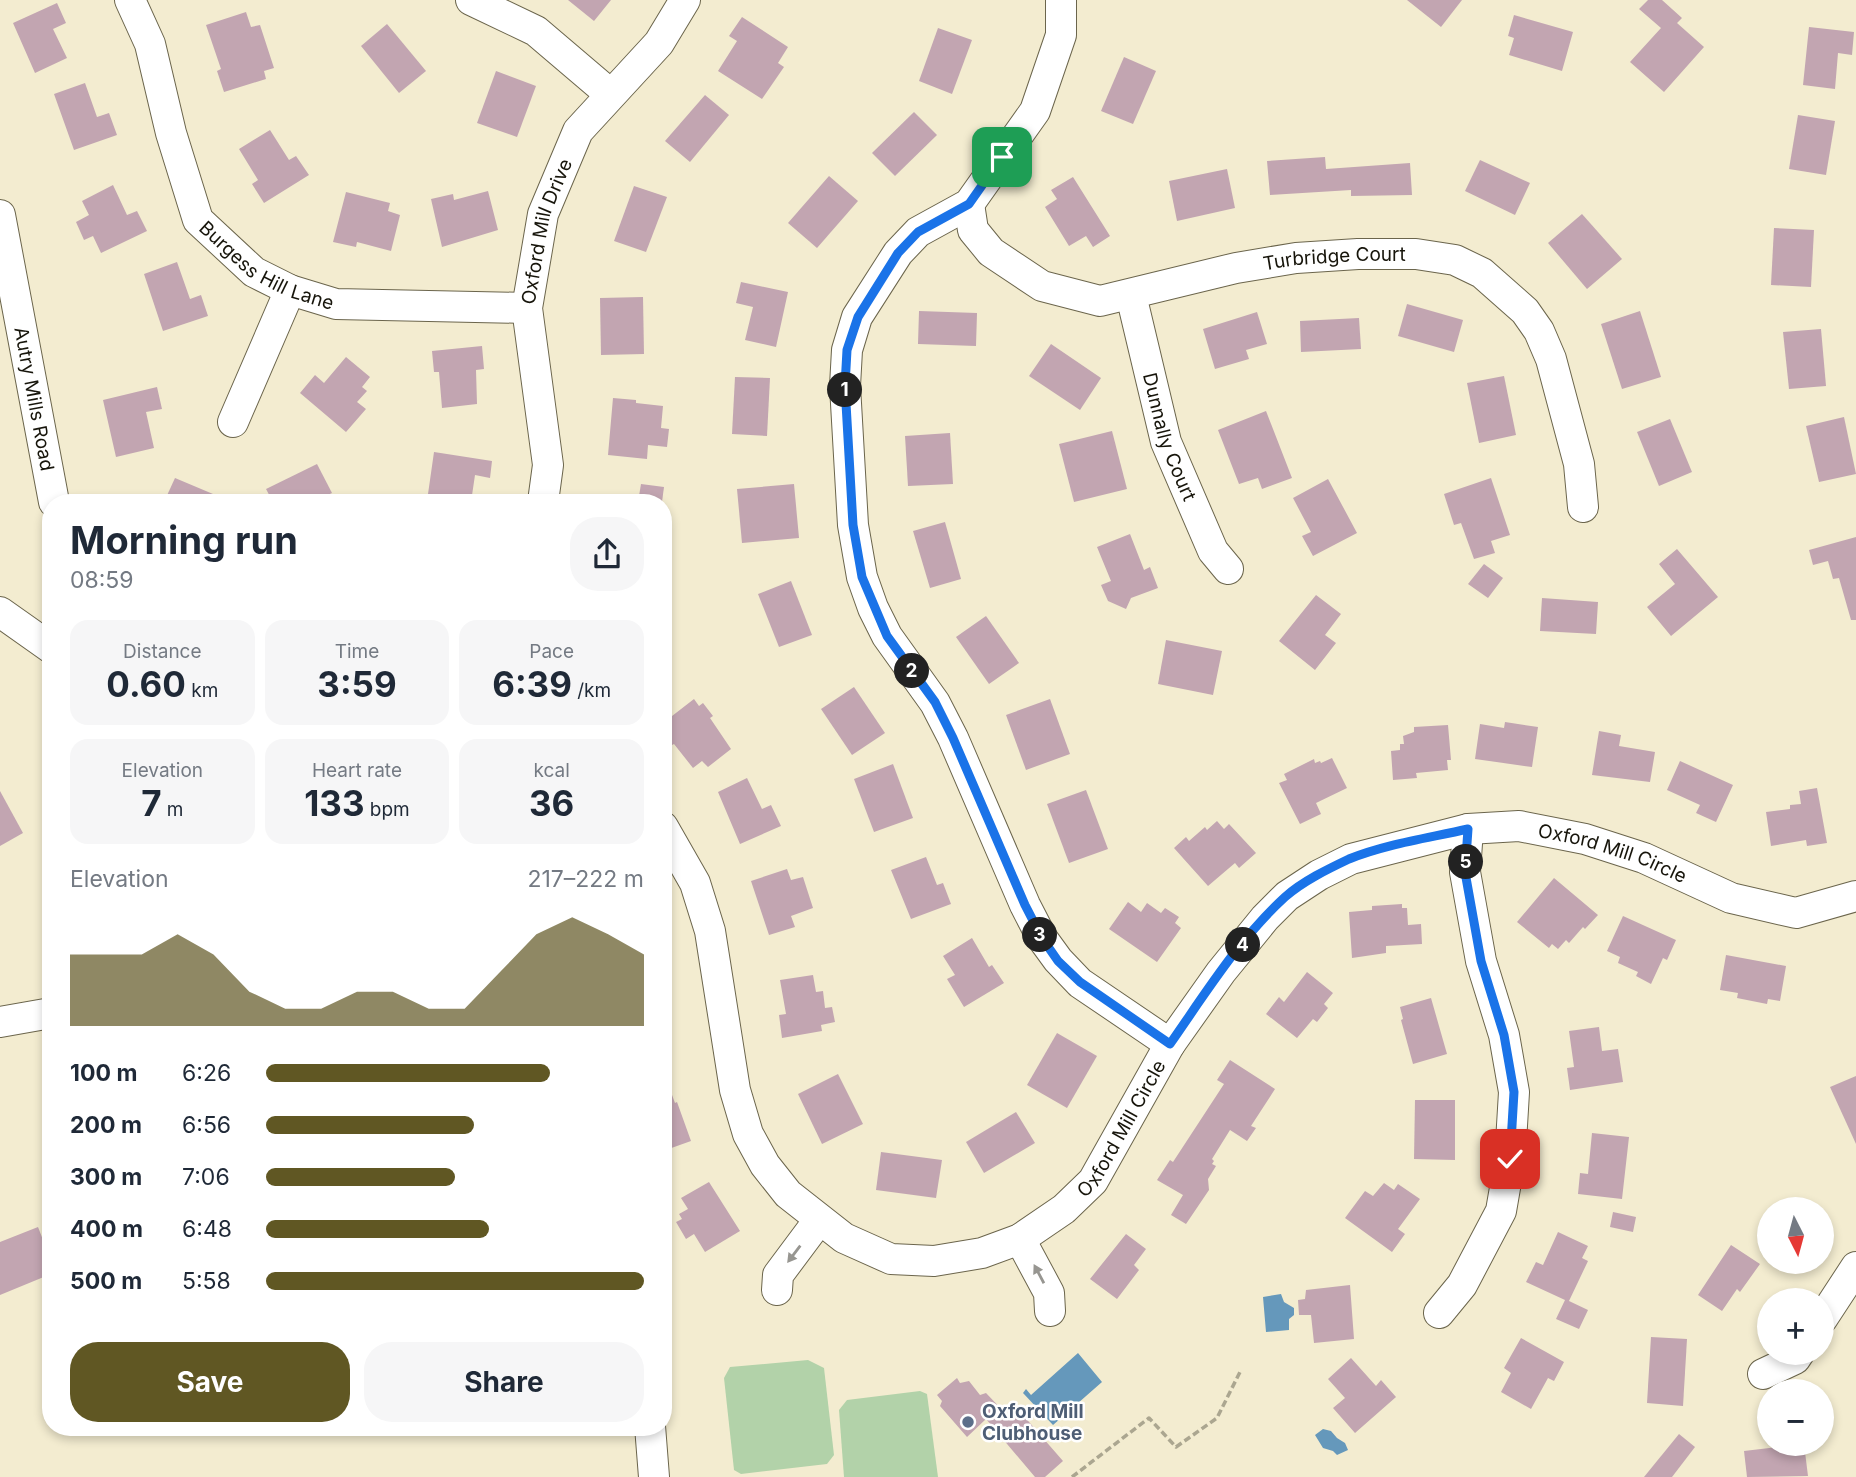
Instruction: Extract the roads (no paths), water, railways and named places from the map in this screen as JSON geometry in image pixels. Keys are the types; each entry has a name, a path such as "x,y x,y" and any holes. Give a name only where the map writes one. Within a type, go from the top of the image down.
{"street":[{"name":"Burgess Hill Lane","path":"130,0 149,44 198,220 254,272 290,290 336,304 527,308"},
{"path":"471,0 536,31 610,94"},
{"name":"Oxford Mill Drive","path":"544,494 548,465 527,308 543,214 578,131 659,43 685,0"},
{"path":"1061,0 1060,35 1035,111 969,204 918,232 898,253 858,317 847,350 845,386 853,525 862,577 887,636 935,702 1042,938 1058,961 1080,982 1170,1044"},
{"name":"Turbridge Court","path":"969,204 973,230 991,252 1042,286 1100,301 1236,268 1297,258 1416,254 1455,260 1482,273 1525,311 1539,331 1551,359 1579,464 1583,508"},
{"name":"Autry Mills Road","path":"0,215 52,494"},
{"path":"233,422 290,290"},
{"name":"Dunnally Court","path":"1131,295 1166,442 1213,551 1228,569"},
{"path":"0,612 42,642"},
{"name":"Oxford Mill Circle","path":"672,843 695,883 710,931 735,1090 748,1134 765,1165 788,1194 844,1238 891,1259 934,1261 982,1253 1020,1239 1064,1209 1093,1181 1170,1044 1221,972 1265,918 1287,896 1319,875 1351,859 1468,829 1519,826 1585,839 1644,858 1731,898 1796,913 1856,896"},
{"path":"1438,1312 1462,1285 1501,1211 1511,1146 1514,1092 1504,1035 1481,961 1465,872 1468,829"},
{"path":"0,1022 42,1015"},
{"path":"777,1290 778,1275 819,1220"},
{"path":"1020,1239 1049,1293 1050,1311"},
{"path":"1834,1301 1856,1267"},
{"path":"1763,1374 1782,1365"},
{"path":"651,1436 654,1477"}],"water":[{"path":"1281,1294 1284,1302 1294,1308 1294,1315 1289,1319 1289,1330 1266,1332 1263,1297"},
{"path":"1078,1353 1102,1382 1053,1425 1023,1393 1026,1389 1031,1395"},
{"path":"1323,1429 1331,1431 1345,1443 1348,1450 1337,1455 1323,1448 1315,1435"}],"place":[{"name":"Oxford Mill Clubhouse","path":"968,1422"}]}
